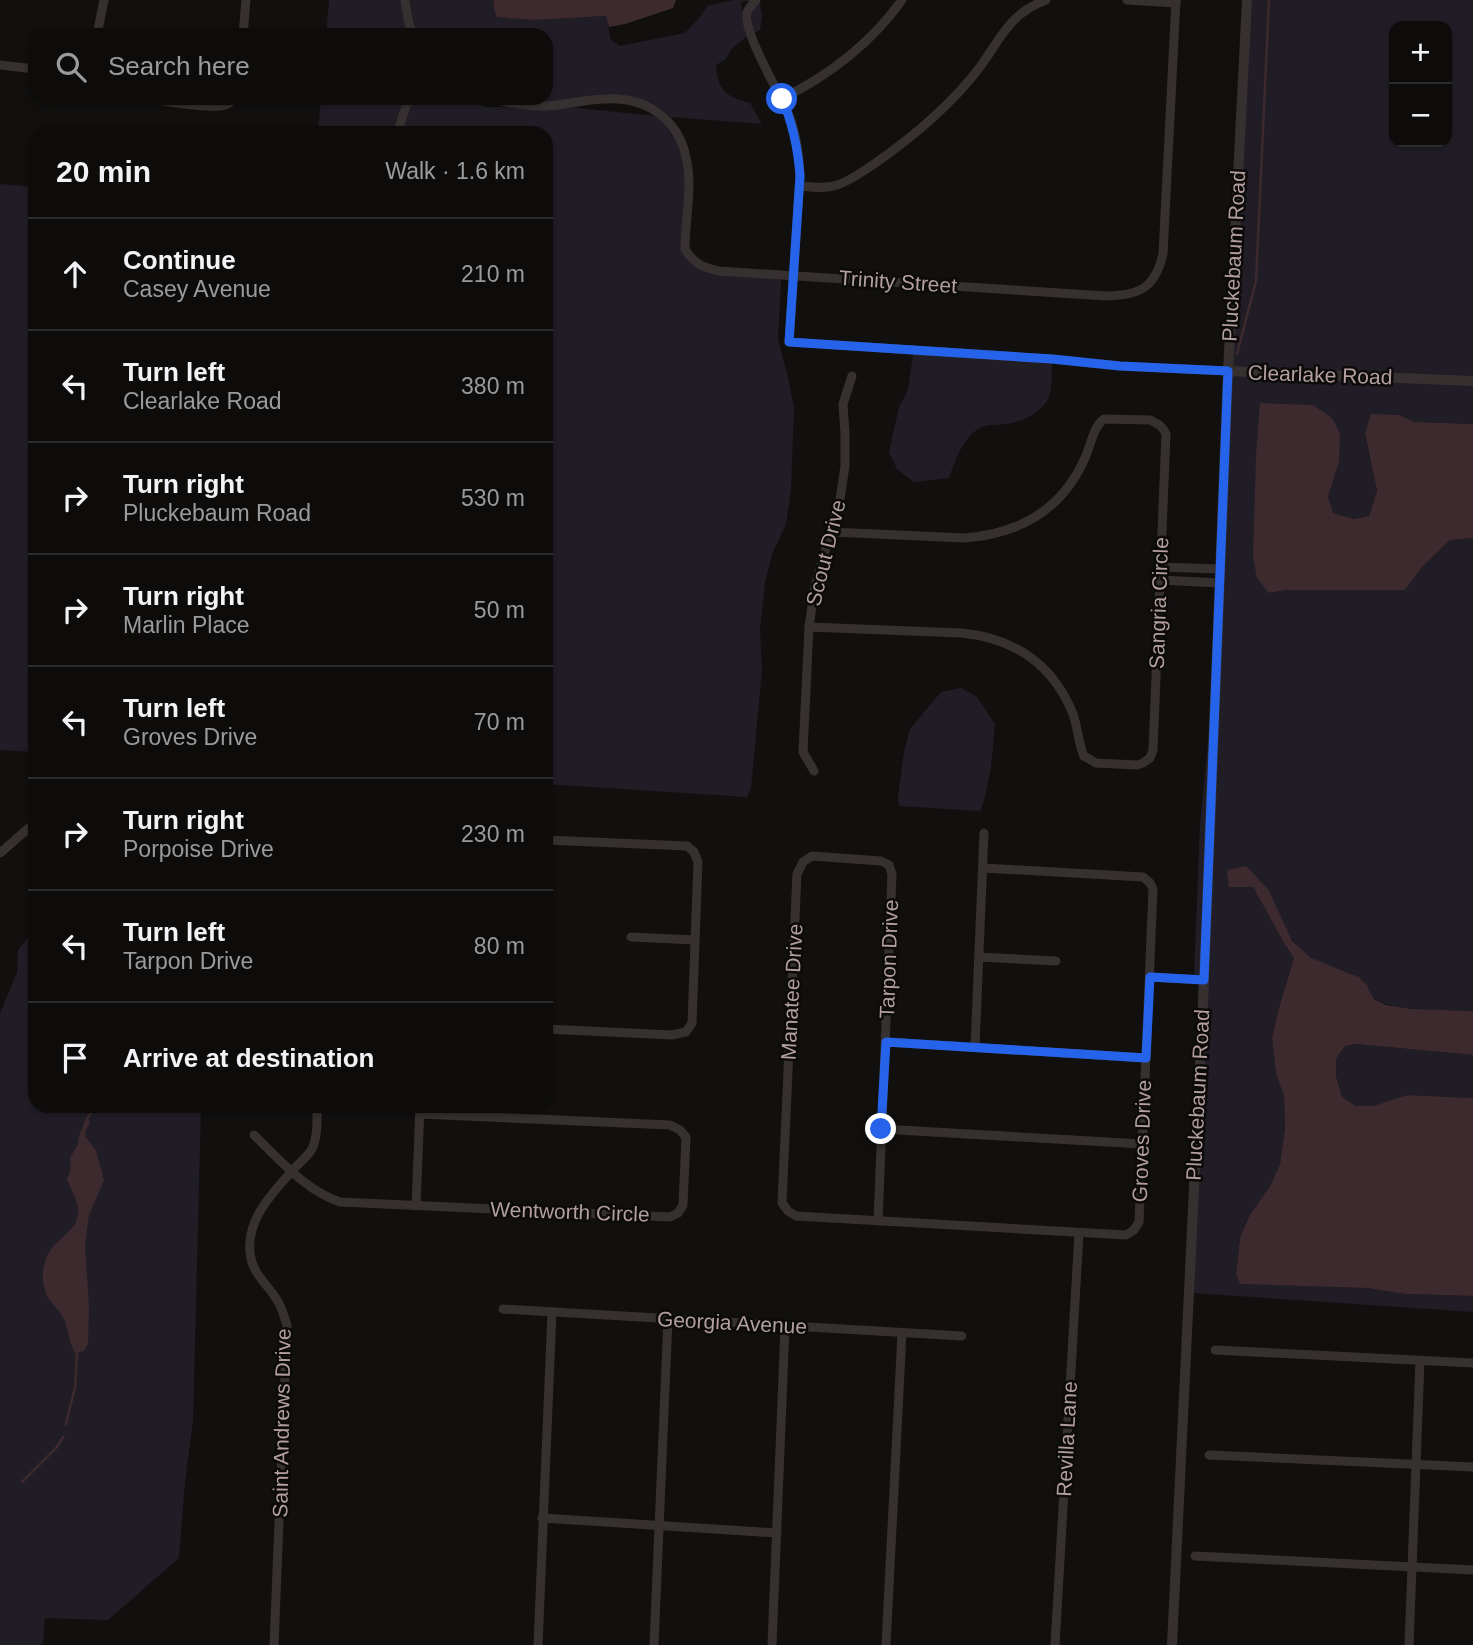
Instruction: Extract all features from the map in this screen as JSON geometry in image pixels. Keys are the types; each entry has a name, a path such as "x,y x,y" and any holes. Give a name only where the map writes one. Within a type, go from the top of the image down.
{"street":[{"path":"98,28 104,0"},
{"path":"244,28 246,0"},
{"path":"405,0 411,28"},
{"path":"756,0 747,12 751,38 782,99 799,154 800,186 794,275"},
{"path":"782,99 830,72 880,28 902,0"},
{"path":"800,186 838,185 896,149 959,92 1011,22 1032,5 1046,0"},
{"path":"1127,0 1176,1"},
{"name":"Pluckebaum Road","path":"1172,1645 1247,0"},
{"name":"Trinity Street","path":"553,105 622,99 641,104 673,124 687,158 689,181 685,248 699,265 719,271 1107,296 1129,295 1142,290 1152,281 1163,254 1176,1"},
{"path":"0,65 28,68"},
{"path":"399,126 407,105"},
{"name":"Clearlake Road","path":"794,275 789,342 1043,358 1120,366 1473,382"},
{"name":"Scout Drive","path":"814,771 803,752 809,626 815,586 841,499 845,466 843,404 852,376"},
{"name":"Sangria Circle","path":"809,626 961,633 1003,641 1025,653 1049,674 1064,695 1084,756 1096,763 1137,765 1150,758 1153,750 1166,434 1163,427 1150,420 1104,419 1096,429 1079,471 1065,492 1047,509 1002,533 964,538 832,532"},
{"path":"1160,567 1220,569"},
{"path":"1160,580 1219,583"},
{"path":"0,853 28,829"},
{"path":"975,1046 984,833"},
{"path":"553,840 687,846 694,852 698,862 692,1023 685,1032 672,1035 553,1029"},
{"name":"Manatee Drive","path":"878,1221 796,1216 782,1203 797,874 803,862 811,856 881,861 889,865"},
{"name":"Tarpon Drive","path":"878,1221 892,874 889,865"},
{"name":"Groves Drive","path":"983,869 1143,877 1153,889 1139,1222 1134,1230 1126,1235 1079,1233"},
{"path":"631,936 695,940"},
{"path":"979,957 1056,961"},
{"path":"1150,977 1204,980"},
{"path":"886,1042 1146,1058"},
{"name":"Saint Andrews Drive","path":"274,1645 287,1325 278,1301 253,1266 250,1247 253,1226 259,1212 311,1151 316,1136 317,1113"},
{"path":"416,1206 420,1113"},
{"name":"Wentworth Circle","path":"254,1136 291,1172 325,1197 340,1202 670,1217 678,1213 683,1205 686,1137 681,1130 670,1125 470,1113"},
{"path":"881,1129 1142,1144"},
{"path":"878,1221 1079,1233"},
{"name":"Revilla Lane","path":"1055,1645 1079,1233"},
{"name":"Georgia Avenue","path":"503,1308 962,1336"},
{"path":"538,1645 552,1312"},
{"path":"654,1645 668,1319"},
{"path":"772,1645 785,1326"},
{"path":"886,1645 902,1333"},
{"path":"1215,1350 1473,1363"},
{"path":"1409,1645 1420,1361"},
{"path":"1209,1455 1473,1467"},
{"path":"542,1518 776,1533"},
{"path":"1195,1556 1473,1570"}],"shaded area":[{"path":"329,0 401,0 406,28 327,28"},
{"path":"410,0 494,0 493,6 498,17 534,20 607,16 610,39 620,46 685,33 707,6 733,0 759,0 762,16 760,30 754,33 749,1 741,2 746,37 731,49 726,59 716,65 721,86 729,95 750,103 762,124 671,117 646,102 622,96 553,101 553,28 416,28"},
{"path":"494,0 676,0 673,8 609,27 606,16 534,20 497,17"},
{"path":"1251,0 1473,0 1473,378 1232,367"},
{"path":"320,105 404,105 394,126 319,126"},
{"path":"411,106 568,107 656,116 669,127 682,158 685,181 681,248 687,260 708,273 781,279 778,339 794,408 791,489 786,524 772,554 765,583 760,629 762,670 751,788 747,797 553,784 553,126 404,126"},
{"path":"0,184 28,186 28,752 0,750"},
{"path":"913,354 1052,363 1050,392 1046,402 1032,415 1012,423 986,426 974,432 960,450 949,478 914,482 897,469 889,452 899,407 908,390"},
{"path":"1232,375 1473,385 1473,424 1415,422 1399,415 1365,434 1377,491 1369,516 1354,519 1332,513 1328,497 1339,462 1269,593 1287,590 1405,590 1423,566 1450,540 1473,538 1473,1011 1397,1007 1377,1000 1357,976 1316,961 1302,951 1275,916 1246,866 1227,870 1253,887 1294,958 1272,1038 1276,1074 1284,1096 1285,1128 1280,1164 1240,1237 1236,1274 1249,1284 1367,1288 1405,1294 1473,1296 1473,1312 1193,1293"},
{"path":"1260,403 1313,405 1332,418 1340,434 1339,462 1328,497 1333,513 1354,519 1369,516 1377,491 1365,433 1371,414 1399,415 1415,422 1473,424 1473,538 1450,540 1423,566 1405,590 1287,590 1269,593 1257,578 1253,557"},
{"path":"961,688 976,696 995,724 991,767 980,811 899,806 904,752 910,729 941,692"},
{"path":"1209,732 1200,976 1194,975 1200,825"},
{"path":"1246,866 1268,889 1292,941 1311,958 1359,977 1374,999 1386,1005 1412,1009 1473,1011 1473,1055 1356,1044 1345,1046 1336,1059 1336,1076 1342,1097 1356,1106 1373,1106 1408,1095 1473,1098 1473,1296 1405,1294 1367,1288 1240,1284 1236,1274 1240,1237 1280,1164 1285,1128 1284,1096 1276,1074 1272,1038 1294,958 1253,887 1229,887 1227,870"},
{"path":"28,938 28,1113 201,1113 193,1421 179,1558 108,1620 45,1618 43,1643 39,1645 0,1645 0,1013 17,973 18,950"},
{"path":"1356,1044 1473,1055 1473,1098 1408,1095 1373,1106 1356,1106 1342,1097 1336,1076 1336,1059 1345,1046"},
{"path":"87,1119 90,1122 85,1132 86,1137 96,1151 104,1180 89,1215 85,1246 89,1305 88,1344 84,1351 75,1353 63,1317 47,1295 43,1271 52,1248 77,1220 78,1206 67,1179 71,1169 70,1158"}],"waterway":[{"path":"1237,354 1256,281 1269,0"},
{"path":"87,1119 91,1113"},
{"path":"66,1424 75,1387 77,1353"},
{"path":"22,1482 57,1447 63,1437"}],"route":[{"path":"782,99 794,132 800,176 789,342 1120,366 1228,371 1204,980 1150,977 1146,1058 886,1042 881,1129"}]}
